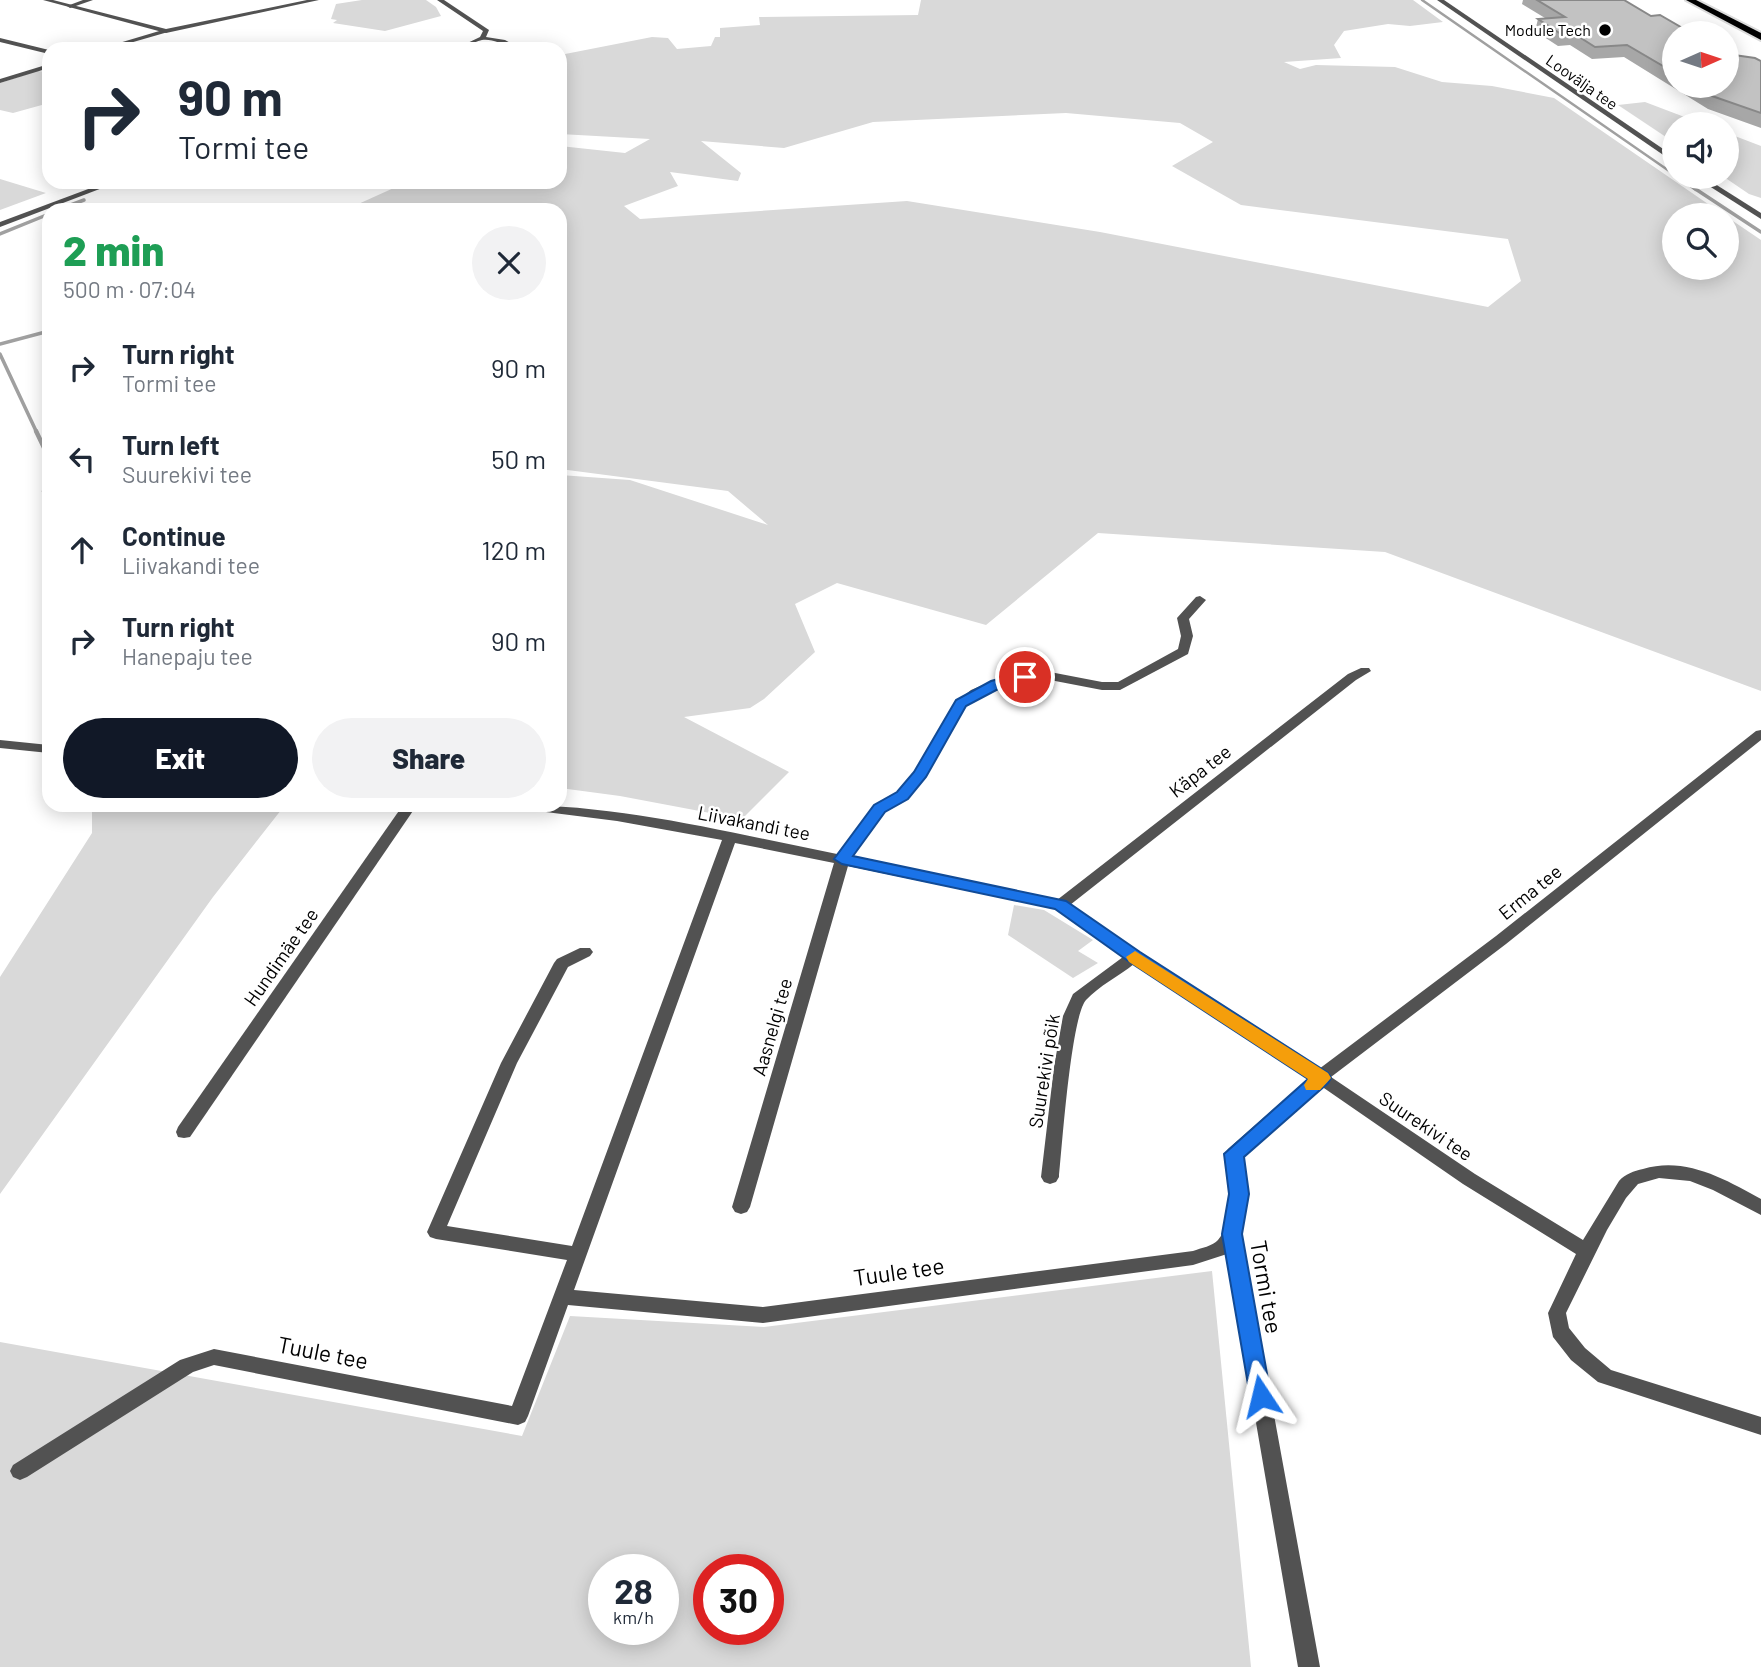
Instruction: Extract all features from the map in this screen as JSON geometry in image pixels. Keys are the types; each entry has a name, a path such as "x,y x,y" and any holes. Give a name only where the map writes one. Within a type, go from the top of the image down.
{"highway":[{"path":"1690,0 1761,37"},
{"path":"1707,0 1761,28"}],"street":[{"path":"46,0 166,32"},
{"path":"70,6 90,0"},
{"path":"128,42 316,0"},
{"path":"440,0 485,28 486,34 473,42"},
{"name":"Loovälja tee","path":"1440,0 1662,152"},
{"path":"482,38 505,42"},
{"path":"0,40 42,50"},
{"path":"0,81 42,68"},
{"path":"58,203 95,189"},
{"path":"1718,189 1761,217"},
{"path":"0,225 42,209"},
{"path":"842,859 880,809 903,795 921,774 961,703 996,684 1025,677 1050,676 1102,687 1129,683 1184,651 1187,636 1183,618 1200,600"},
{"name":"Käpa tee","path":"1060,905 1352,677 1365,671"},
{"name":"Erma tee","path":"1321,1078 1501,940 1761,734"},
{"path":"0,744 42,748"},
{"name":"Liivakandi tee","path":"567,811 730,837 1060,905"},
{"name":"Hundimäe tee","path":"184,1132 405,812"},
{"name":"Tuule tee","path":"20,1471 187,1366 214,1357 518,1416 730,837"},
{"name":"Aasnelgi tee","path":"741,1207 842,859"},
{"name":"Suurekivi tee","path":"1060,905 1469,1180 1586,1251"},
{"path":"579,1254 436,1232 509,1063 562,963 585,952"},
{"name":"Suurekivi põik","path":"1050,1177 1062,1068 1078,998 1134,957"},
{"name":"Tormi tee","path":"1309,1667 1232,1234 1239,1194 1234,1154 1321,1078"},
{"path":"1761,1208 1712,1181 1688,1174 1666,1170 1628,1181 1586,1251 1557,1312 1560,1331 1578,1354 1605,1376 1761,1426"},
{"name":"Tuule tee","path":"563,1297 763,1315 1193,1258 1223,1248 1232,1234"}],"shaded area":[{"path":"362,0 426,0 436,7 441,16 385,31 333,23 337,20 331,19 336,4"},
{"path":"921,0 1413,0 1443,22 1410,26 1388,24 1344,31 1334,45 1341,58 1284,62 1300,69 1316,65 1395,67 1442,82 1492,86 1554,98 1662,172 1662,189 1686,189 1707,203 1662,203 1662,280 1739,280 1739,225 1761,240 1761,691 1385,552 1098,533 986,625 837,583 795,604 815,652 764,699 750,708 684,717 789,772 742,819 567,789 567,476 630,480 768,525 728,491 567,470 567,203 360,203 392,189 567,189 567,147 625,153 650,139 567,134 567,54 652,37 668,38 677,49 711,46 715,37 720,37 720,28 760,25 759,17 918,15","holes":["1066,113 1180,123 1213,142 1172,166 1241,205 1508,239 1521,281 1488,307 1100,232 907,201 640,219 624,206 678,186 670,172 738,181 741,173 701,141 784,148 873,122"]},
{"path":"42,71 42,105 13,113 0,110 0,83"},
{"path":"1645,102 1671,112 1662,112 1662,134 1618,105"},
{"path":"1739,138 1761,146 1761,198 1739,187"},
{"path":"0,179 46,193 0,210"},
{"path":"92,812 280,812 213,897 0,1194 0,977 92,833"},
{"path":"1014,905 1044,910 1093,940 1078,951 1098,963 1073,978 1008,935"},
{"path":"1212,1271 1251,1667 0,1667 0,1342 522,1436 570,1316 764,1327"}],"building":[{"name":"Module Tech","path":"1537,0 1624,0 1651,16 1660,15 1670,21 1662,21 1662,65 1627,45 1595,47 1573,33 1561,34 1538,19 1565,17"},
{"path":"1740,56 1761,61 1761,113 1718,98 1740,98"}],"waterway":[{"path":"1422,0 1662,166"},
{"path":"1696,189 1761,232"},
{"path":"76,203 84,200"},
{"path":"0,234 42,217"},
{"path":"0,344 42,333"},
{"path":"0,354 37,433"},
{"path":"36,431 42,443"}],"slow traffic":[{"path":"1135,957 1321,1078 1313,1085"}],"place":[{"name":"Module Tech","path":"1605,30"}],"route":[{"path":"1025,677 996,684 975,693 961,703 921,774 903,795 880,809 842,859 1060,905 1134,957 1321,1078 1234,1154 1239,1194 1232,1234 1261,1396"}]}
